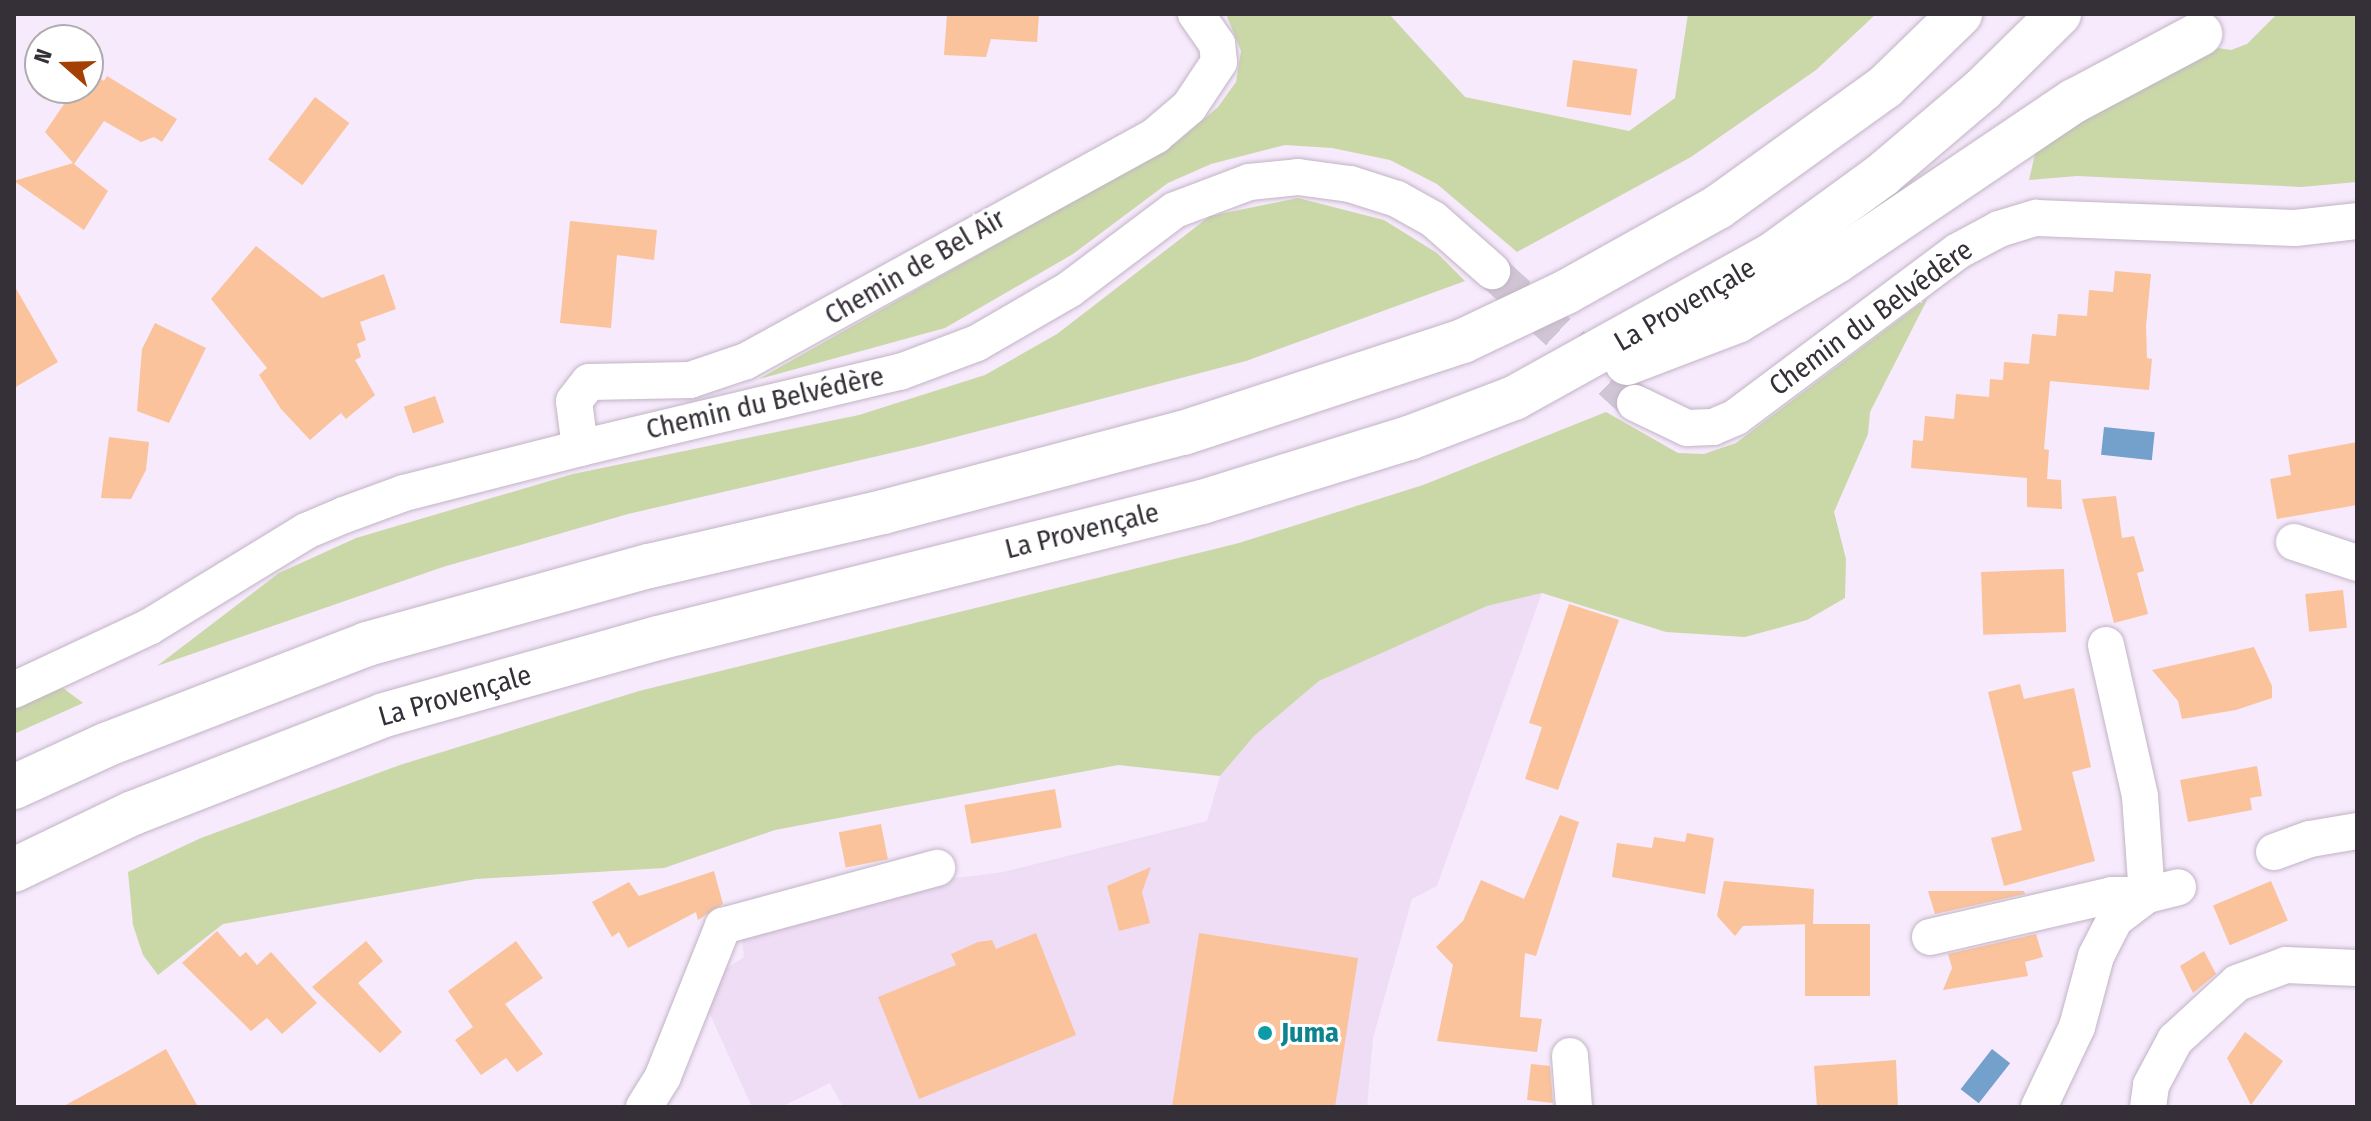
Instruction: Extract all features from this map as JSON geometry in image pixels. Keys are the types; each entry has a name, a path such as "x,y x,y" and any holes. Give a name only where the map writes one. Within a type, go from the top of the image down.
{"highway":[{"path":"14,787 108,744 367,644 649,566 883,512 1183,433 1463,341 1566,292 1718,207 1885,87 1960,14"},
{"name":"La Provençale","path":"14,870 133,813 384,715 658,638 1202,502 1409,438 1514,398 1772,255 1882,175 1983,89 2059,14"},
{"path":"1514,398 1660,352 1737,321 1838,260 2074,101 2200,34"}],"street":[{"name":"Chemin de Bel Air","path":"580,448 574,401 589,382 690,380 746,361 1155,136 1189,107 1219,62 1217,44 1196,14"},
{"name":"Chemin du Belvédère","path":"14,690 149,627 306,531 404,493 900,372 977,343 1070,289 1175,210 1249,182 1298,177 1350,184 1397,199 1433,219 1492,271"},
{"name":"Chemin du Belvédère","path":"1635,403 1687,428 1713,427 1736,417 1958,251 1999,229 2036,218 2295,228 2357,221"},
{"path":"2294,542 2357,563"},
{"path":"2106,645 2162,891"},
{"path":"2274,852 2310,839 2357,831"},
{"path":"644,1107 663,1076 723,926 937,868"},
{"path":"1930,937 2112,895 2162,891"},
{"path":"2039,1107 2077,1027 2096,956 2115,919 2162,891"},
{"path":"2148,1107 2151,1085 2175,1040 2237,983 2286,965 2357,968"},
{"path":"1570,1056 1574,1107"}],"shaded area":[{"path":"1542,593 1437,886 1412,899 1373,1038 1367,1107 843,1107 830,1083 781,1107 752,1107 704,1001 710,980 744,957 741,932 903,885 1003,872 1207,821 1220,776 1254,736 1319,681 1487,606"}],"green space":[{"path":"1226,14 1389,14 1465,97 1629,131 1675,98 1688,14 1876,14 1816,70 1691,157 1517,252 1437,184 1390,160 1332,148 1285,145 1211,164 1168,183 1073,254 945,328 759,379 1176,143 1218,107 1236,82 1241,51"},
{"path":"2277,14 2357,14 2357,182 2301,187 2077,176 2029,180 2036,150 2098,109 2212,47 2231,50 2247,44"},
{"path":"1298,198 1384,220 1437,253 1465,281 1246,361 921,446 628,514 443,567 157,666 279,573 356,538 573,474 859,415 985,375 1057,334 1210,216"},
{"path":"1928,298 1870,412 1868,434 1834,512 1846,559 1845,598 1807,620 1745,637 1666,632 1542,593 1487,606 1319,681 1254,736 1220,776 1118,765 775,830 664,868 476,879 223,924 158,975 143,955 133,925 128,872 201,838 400,765 639,691 1239,543 1423,485 1606,412 1678,453 1704,454 1736,443"},
{"path":"63,688 83,703 14,734 14,708"}],"water":[{"path":"2104,427 2155,432 2152,460 2101,455"},
{"path":"1992,1049 2010,1063 1979,1103 1961,1089"}],"building":[{"path":"947,14 1039,14 1037,42 991,39 986,57 944,55"},
{"path":"1573,60 1637,69 1631,116 1566,107"},
{"path":"107,76 177,119 162,142 154,137 141,142 104,121 74,164 108,191 84,230 14,181 73,163 45,132 64,104 104,104 104,81"},
{"path":"315,97 349,123 302,185 268,159"},
{"path":"570,221 657,230 654,260 617,255 611,328 560,323"},
{"path":"256,246 322,298 384,274 396,309 360,322 366,340 357,344 361,357 355,360 375,395 346,419 341,413 310,440 281,409 259,375 267,368 211,299"},
{"path":"2115,271 2151,274 2146,326 2147,358 2152,359 2149,390 2050,381 2044,449 2049,450 2047,479 2061,480 2062,509 2027,507 2027,478 1911,468 1913,440 1923,441 1925,416 1954,419 1956,394 1989,397 1990,379 2003,380 2004,362 2029,364 2032,334 2056,336 2058,314 2087,316 2089,290 2113,292"},
{"path":"14,285 58,362 14,388"},
{"path":"155,323 206,348 169,423 137,411 142,349"},
{"path":"435,396 444,422 413,433 404,407"},
{"path":"109,437 149,442 146,470 131,499 101,498"},
{"path":"2357,442 2357,505 2277,519 2270,479 2291,475 2288,455"},
{"path":"2116,496 2122,538 2134,536 2144,571 2137,573 2148,614 2114,623 2082,499"},
{"path":"2064,569 2066,632 1983,635 1981,572"},
{"path":"2343,590 2347,628 2309,632 2305,594"},
{"path":"1569,604 1619,620 1558,790 1525,779 1542,727 1529,723"},
{"path":"2254,647 2272,686 2272,698 2236,710 2182,719 2178,701 2152,670"},
{"path":"2020,684 2024,699 2074,688 2091,767 2072,772 2095,861 2004,886 1991,838 2022,830 1988,692"},
{"path":"2257,766 2262,796 2250,798 2252,810 2188,822 2180,780"},
{"path":"1055,789 1062,827 971,843 964,805"},
{"path":"1560,815 1579,822 1536,956 1525,953 1520,1017 1542,1019 1537,1052 1437,1041 1453,965 1436,947 1463,921 1481,880 1524,899"},
{"path":"881,824 888,859 846,868 839,832"},
{"path":"1687,833 1714,838 1705,894 1612,877 1617,843 1652,848 1654,837 1685,842"},
{"path":"1151,867 1142,892 1150,923 1119,931 1107,886"},
{"path":"714,871 723,904 698,920 696,912 628,948 619,932 612,937 592,902 629,882 639,896"},
{"path":"1724,881 1814,889 1813,924 1743,926 1735,936 1717,916"},
{"path":"2271,881 2288,921 2230,945 2213,906"},
{"path":"1928,891 2024,891 2025,894 1935,914"},
{"path":"1805,924 1870,924 1870,996 1805,996"},
{"path":"217,931 240,957 246,952 257,965 271,952 317,1003 282,1034 267,1018 251,1031 182,963"},
{"path":"1036,933 1076,1035 919,1099 878,997 956,965 951,954 978,942 992,940 996,949"},
{"name":"Juma","path":"1199,933 1358,958 1335,1107 1172,1107"},
{"path":"2036,934 2043,957 2025,962 2028,976 1943,990 1952,968 1948,954"},
{"path":"366,941 383,961 358,983 402,1032 380,1053 312,987"},
{"path":"516,941 543,978 505,1004 543,1054 517,1072 506,1058 481,1075 455,1040 473,1027 448,991"},
{"path":"2204,951 2216,974 2193,993 2180,966"},
{"path":"2245,1032 2283,1061 2251,1105 2227,1058"},
{"path":"166,1049 198,1107 62,1107 126,1072"},
{"path":"1896,1060 1898,1107 1817,1107 1814,1066"},
{"path":"1531,1064 1550,1066 1553,1103 1527,1100"}],"tunnel":[{"path":"1492,271 1635,403"}],"place":[{"name":"Juma","path":"1265,1033"}]}
